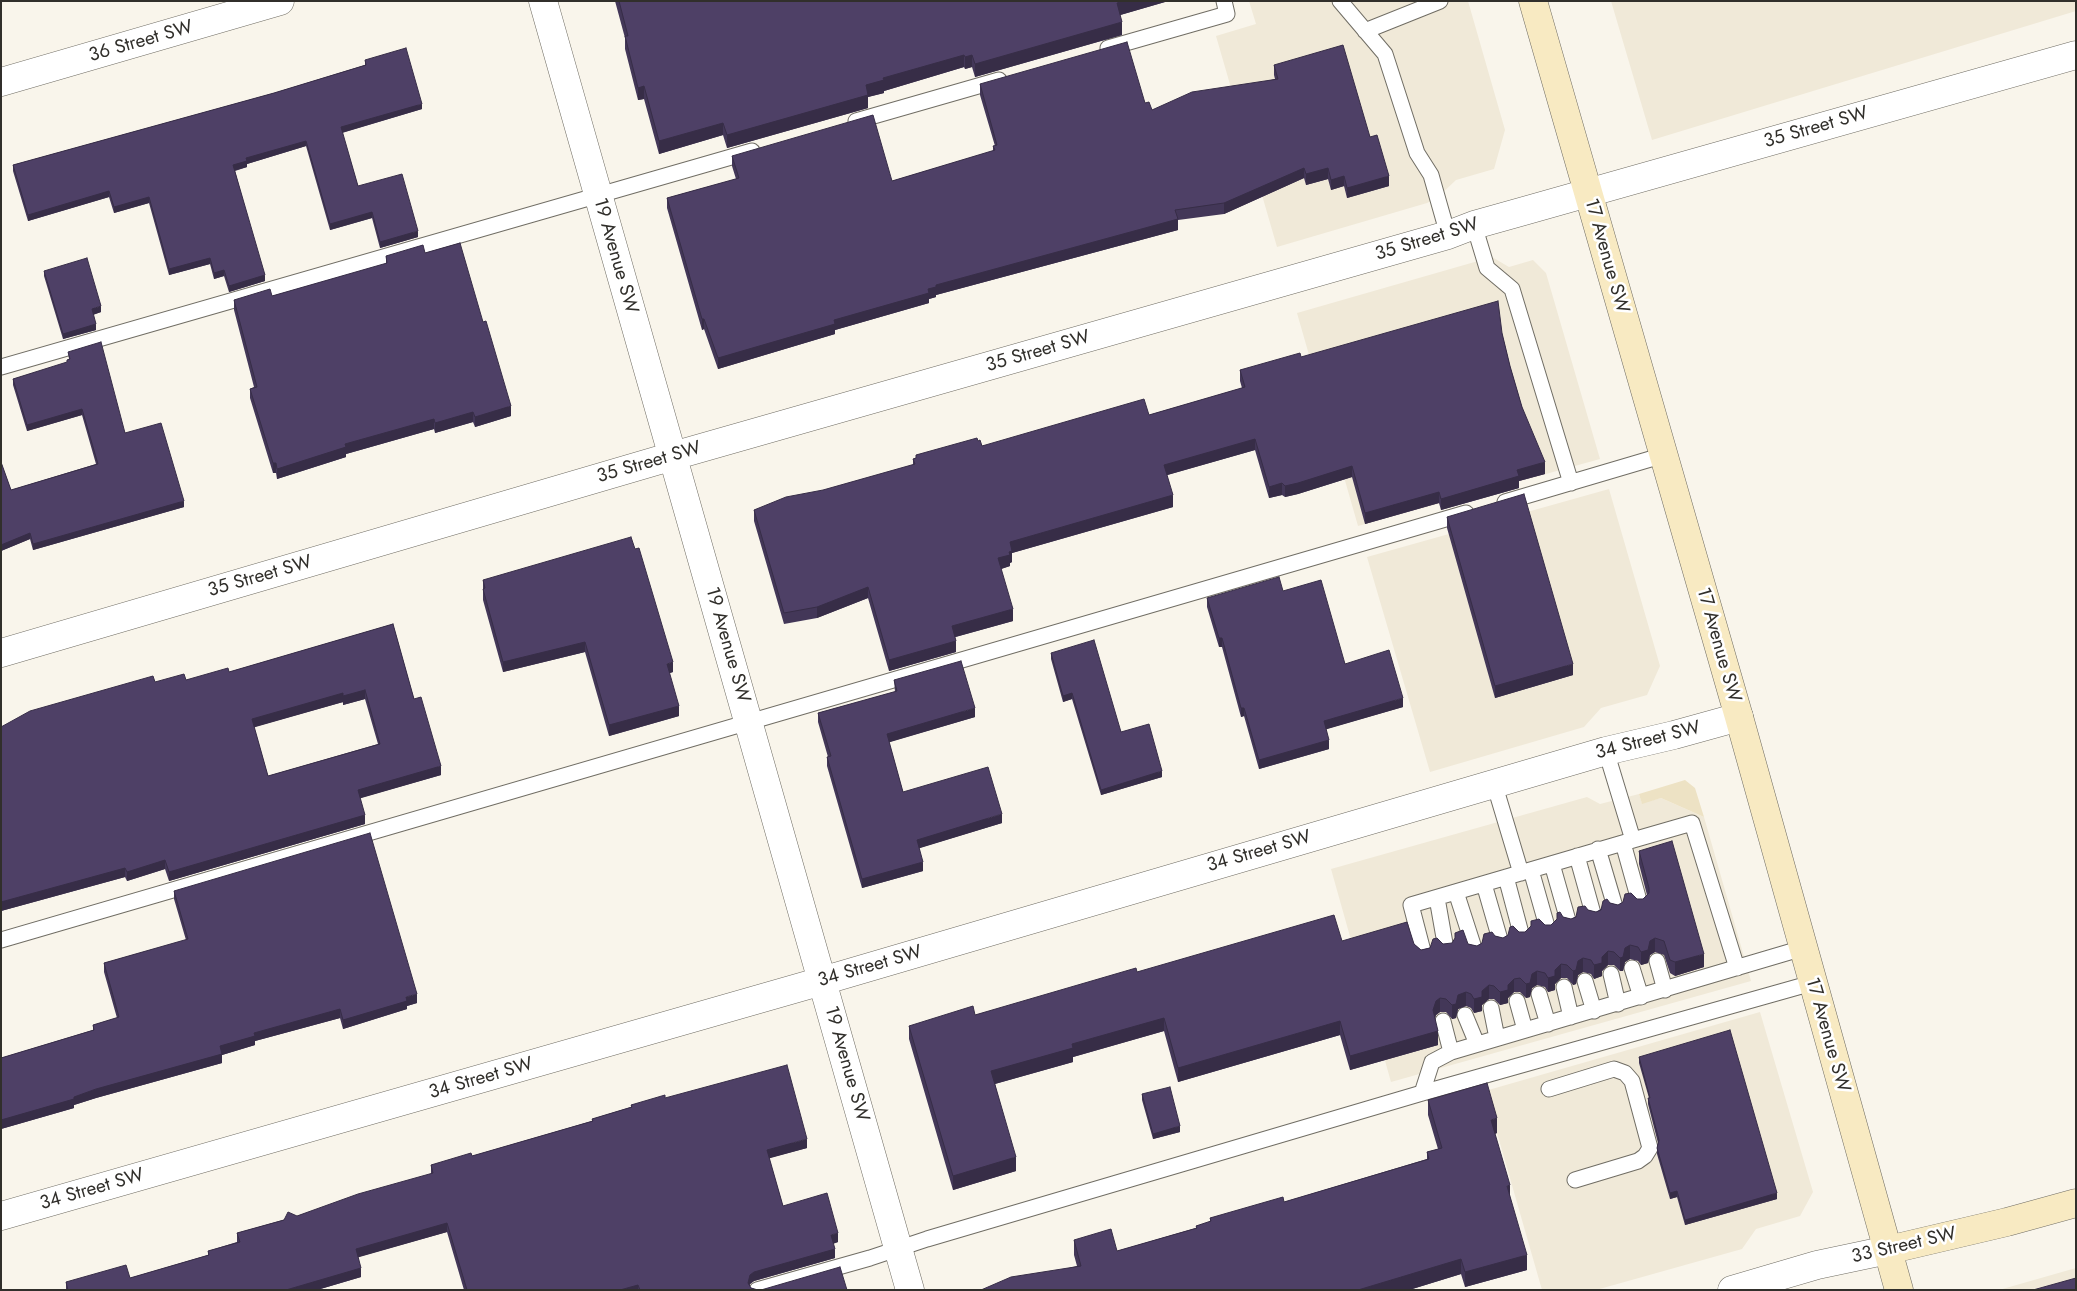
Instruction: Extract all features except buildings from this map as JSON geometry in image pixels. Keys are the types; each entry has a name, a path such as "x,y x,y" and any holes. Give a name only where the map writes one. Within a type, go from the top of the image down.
{"main road":[{"name":"17 Avenue SW","path":"1533,1 1664,455 1899,1290"},
{"name":"33 Street SW","path":"1888,1250 1999,1224 2076,1203"}],"street":[{"name":"36 Street SW","path":"1,82 280,1"},
{"name":"19 Avenue SW","path":"543,1 910,1290"},
{"name":"35 Street SW","path":"1,653 673,456 1448,235 1474,225 2076,55"},
{"name":"34 Street SW","path":"1,1216 822,981 1606,750 1674,735 1738,717"},
{"name":"33 Street SW","path":"1732,1290 1817,1266 1888,1250"}],"lane":[{"path":"1093,53 1227,14 1224,1"},
{"path":"1340,1 1385,54 1417,153 1431,175 1448,235"},
{"path":"1365,31 1440,1"},
{"path":"844,124 1016,75"},
{"path":"1,367 768,146"},
{"path":"1474,225 1487,268 1512,288 1571,483"},
{"path":"1,940 1664,455"},
{"path":"1606,750 1628,841 1640,904"},
{"path":"1494,783 1519,873 1548,930"},
{"path":"1424,955 1411,906 1598,849 1692,823 1737,968"},
{"path":"1598,849 1616,910"},
{"path":"1577,856 1594,917"},
{"path":"1552,864 1569,924"},
{"path":"1519,873 1522,937"},
{"path":"1484,884 1501,943"},
{"path":"1456,892 1475,950"},
{"path":"1437,898 1446,949"},
{"path":"1422,1093 1432,1062 1451,1052 1803,948"},
{"path":"1656,961 1665,990"},
{"path":"1632,968 1641,997"},
{"path":"1611,974 1618,1004"},
{"path":"1585,981 1594,1011"},
{"path":"757,1290 1422,1093 1812,983"},
{"path":"1564,987 1572,1017"},
{"path":"1539,994 1548,1024"},
{"path":"1517,1000 1525,1030"},
{"path":"1491,1008 1497,1038"},
{"path":"1465,1015 1477,1044"},
{"path":"1443,1021 1451,1052"},
{"path":"1549,1088 1614,1069 1625,1073 1632,1081 1650,1148 1638,1161 1575,1180"}],"shaded area":[{"path":"1249,1 1468,1 1505,130 1494,169 1456,180 1437,198 1427,203 1277,247 1216,36 1256,24"},
{"path":"1611,1 2076,1 2076,11 1652,140"},
{"path":"1492,257 1509,267 1533,260 1546,273 1600,459 1358,526 1297,313"},
{"path":"1609,489 1660,666 1647,695 1601,708 1584,727 1430,772 1367,557"},
{"path":"1685,780 1695,788 1704,817 1661,798 1642,804 1639,794"},
{"path":"1639,794 1642,803 1661,798 1704,817 1751,981 1391,1082 1331,869 1587,797 1600,804"},
{"path":"1760,1012 1813,1192 1800,1216 1756,1229 1742,1249 1596,1290 1542,1290 1485,1091"},
{"path":"2076,1268 2076,1290 1999,1290"}]}
